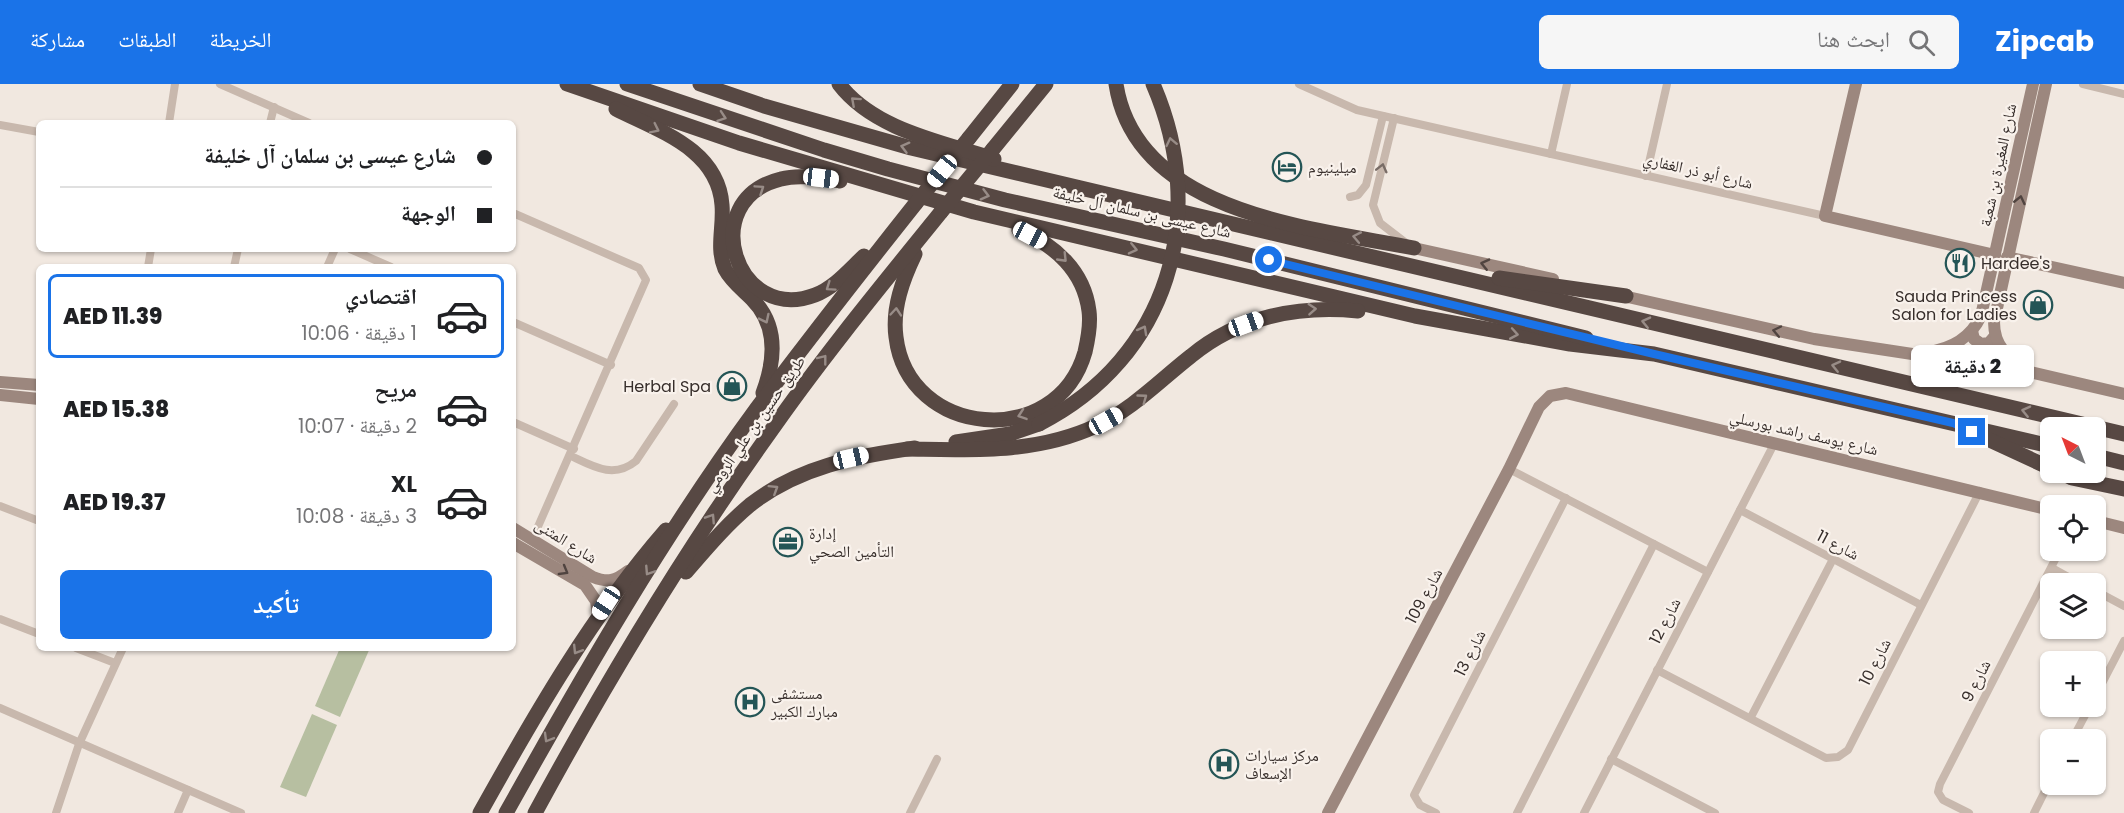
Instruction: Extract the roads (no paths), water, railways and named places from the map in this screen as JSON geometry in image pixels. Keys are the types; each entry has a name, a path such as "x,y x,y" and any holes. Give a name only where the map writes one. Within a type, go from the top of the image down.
{"highway":[{"path":"566,84 739,143 974,212 1415,316 1570,344 1654,354 2040,444"},
{"path":"566,84 683,143 699,156 711,171 721,198 720,248 726,269 757,304 771,334 772,361 756,410"},
{"name":"شارع عيسى بن سلمان آل خليفة","path":"627,84 824,150 994,197 1224,249 1654,354"},
{"name":"شارع عيسى بن سلمان آل خليفة","path":"700,84 764,106 911,148 1389,262"},
{"path":"839,84 861,107 895,125 1085,190"},
{"path":"988,114 1002,84"},
{"name":"طريق حسين بن علي الرومي","path":"506,813 592,662 756,410 1012,84"},
{"name":"طريق حسين بن علي الرومي","path":"535,813 578,736 658,604 713,515 766,437 822,361 1046,84"},
{"path":"1116,84 1122,110 1144,147 1178,177 1214,199 1268,220 1414,248"},
{"path":"658,604 720,534 750,506 776,487 835,462 1001,435 1039,424 1077,402 1124,358 1141,335 1164,288 1176,234 1177,182 1167,124 1153,84"},
{"path":"888,188 797,177 779,179 766,184 745,201 735,218 732,240 738,265 749,281 769,294 792,299 813,296 838,280 904,219"},
{"path":"925,232 909,266 897,301 896,336 907,371 926,395 956,413 990,420 1009,419 1028,414 1053,399 1076,373 1088,337 1087,301 1073,270 1051,247 1030,235 974,212"},
{"path":"1389,262 1626,296"},
{"path":"1389,262 2124,434"},
{"path":"907,449 1009,448 1045,443 1078,433 1133,405 1192,354 1218,337 1260,318 1292,311 1324,309 1415,316"},
{"path":"1953,423 2040,463"},
{"path":"2106,458 2124,463"},
{"path":"2096,483 2124,489"},
{"path":"480,813 598,616 634,567 704,487"}],"street":[{"path":"169,120 175,84"},
{"path":"220,84 302,120"},
{"name":"شارع أبو ذر الغفاري","path":"1299,84 1358,110 2124,284"},
{"path":"1551,154 1567,84"},
{"path":"1646,176 1667,84"},
{"path":"1825,216 1856,84"},
{"name":"شارع المغيرة بن شعبة","path":"1995,336 2001,256 2033,84"},
{"name":"شارع المغيرة بن شعبة","path":"1972,331 1981,316 2001,256 2046,84"},
{"path":"2083,84 2124,94"},
{"path":"271,120 274,107"},
{"path":"1377,187 1366,194 1352,197 1366,185 1383,116"},
{"path":"1394,118 1374,205 1380,223 1414,248 1814,339 2030,372 2124,394"},
{"path":"0,125 36,131"},
{"path":"516,214 639,268 646,280 573,452 533,538"},
{"path":"357,252 384,264"},
{"path":"516,323 610,365"},
{"path":"1917,354 1949,347 1972,331 1974,339 1981,344 1989,343 1995,336 2003,352 2030,372"},
{"path":"0,382 36,385"},
{"name":"شارع يوسف راشد بورسلي","path":"1550,396 1566,393 2040,507"},
{"path":"0,396 36,399"},
{"name":"شارع 109","path":"1328,813 1509,469 1539,407 1550,396"},
{"path":"516,424 573,452 601,470 614,472 628,468 636,461 674,404"},
{"name":"شارع 12","path":"1584,813 1774,444"},
{"path":"1509,469 1708,572"},
{"name":"شارع 10","path":"1657,670 1826,758 1838,757 1848,750 1980,491"},
{"name":"شارع 13","path":"1436,813 1420,805 1414,795 1566,498"},
{"path":"0,506 36,520"},
{"name":"شارع 11","path":"1740,510 1921,605"},
{"path":"2106,524 2124,528"},
{"name":"شارع المثنى","path":"516,530 593,577 606,582 618,579 634,567"},
{"path":"1517,813 1654,544"},
{"name":"شارع المثنى","path":"516,545 585,585 596,601 598,616"},
{"path":"1751,717 1833,559"},
{"name":"شارع 9","path":"1969,813 1943,800 1938,792 1940,784 2055,561"},
{"path":"2052,568 2061,573"},
{"path":"2106,596 2124,606"},
{"path":"0,620 36,633"},
{"path":"2106,676 2124,641"},
{"path":"84,651 115,663"},
{"path":"56,813 79,744 121,651"},
{"path":"0,708 242,813"},
{"path":"910,813 937,759"},
{"path":"1611,759 1705,811 1715,813"},
{"path":"178,813 188,790"},
{"path":"2034,813 2043,795"}],"place":[{"name":"ميلينيوم","path":"1287,167"},
{"name":"Hardee's","path":"1960,263"},
{"name":"Sauda Princess Salon for Ladies","path":"2038,305"},
{"name":"Herbal Spa","path":"732,386"},
{"name":"إدارة التأمين الصحي","path":"788,542"},
{"name":"مستشفى مبارك الكبير","path":"750,702"},
{"name":"مركز سيارات الإسعاف","path":"1224,764"}]}
